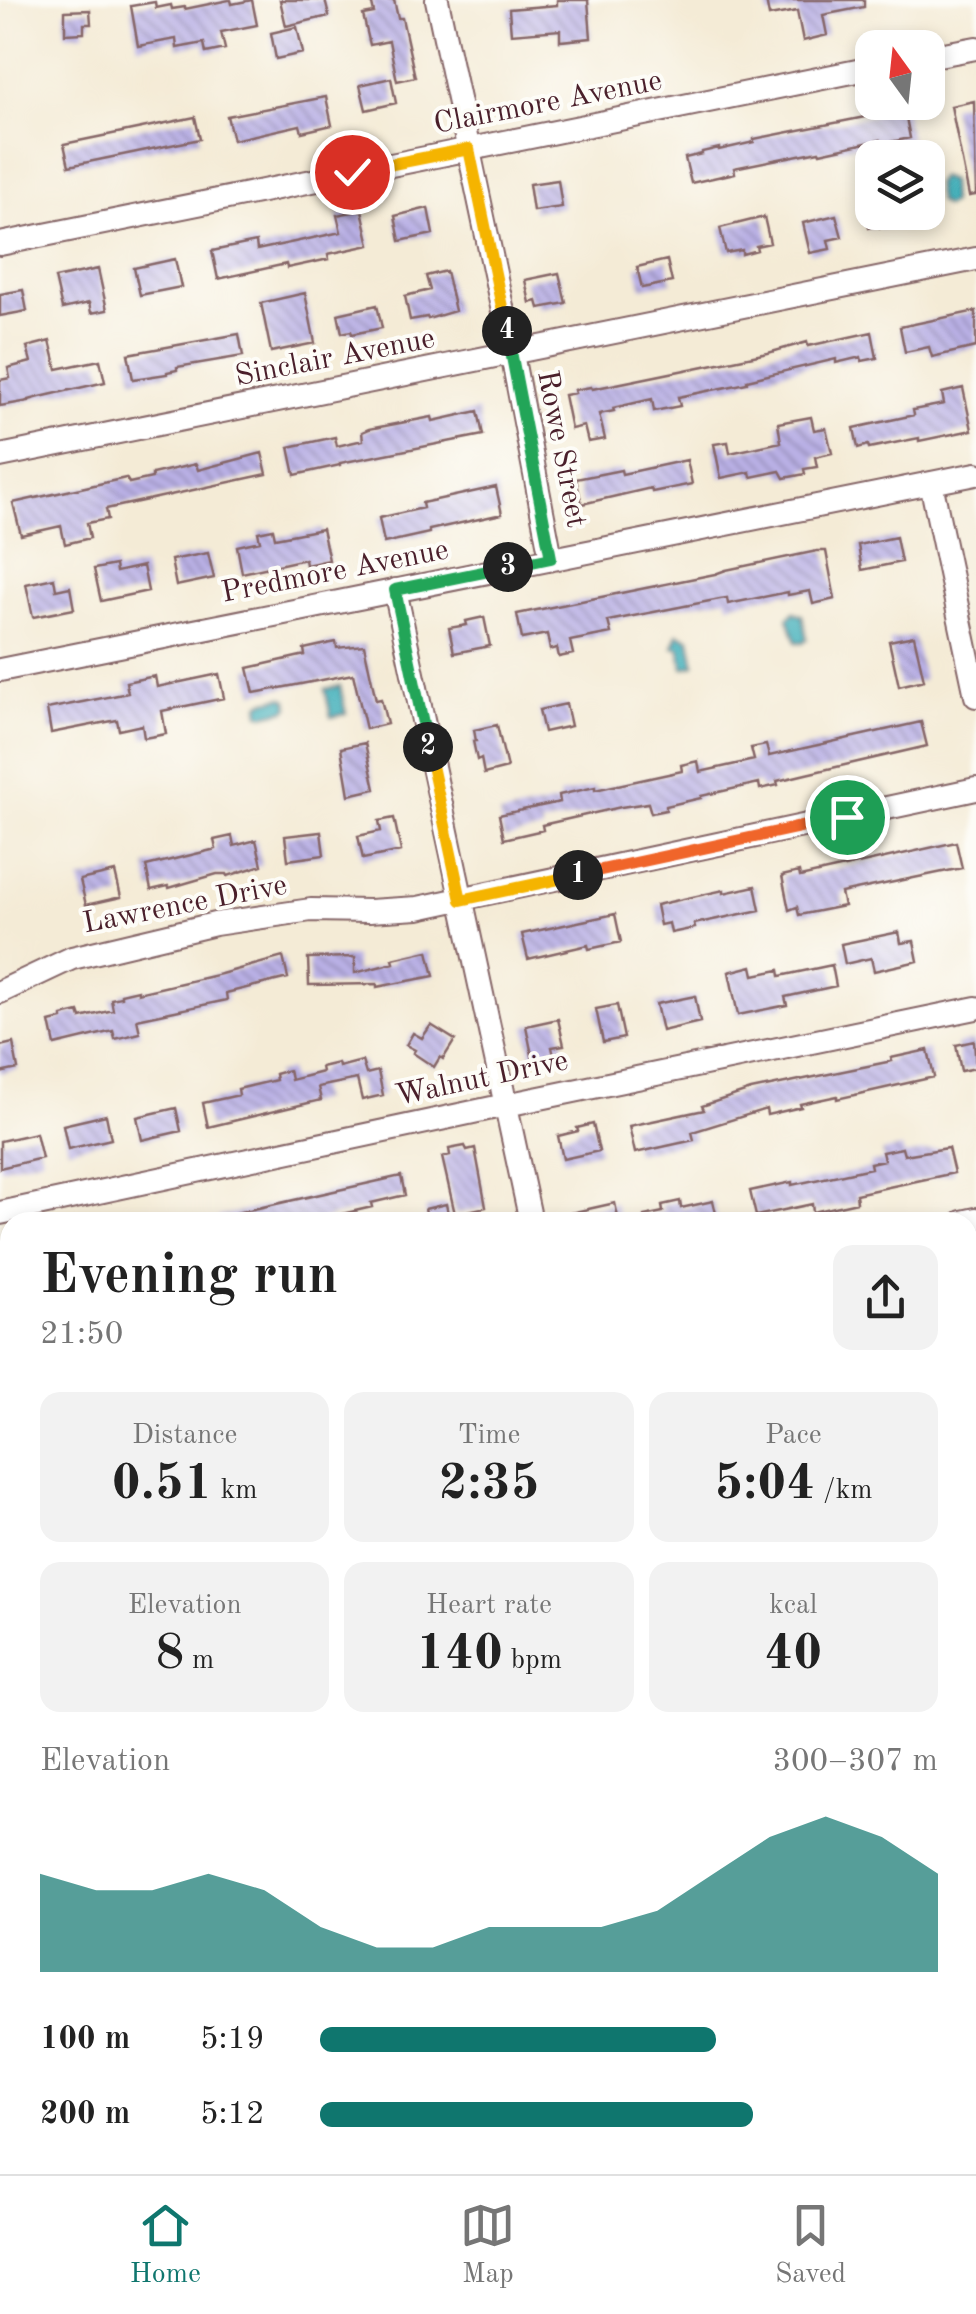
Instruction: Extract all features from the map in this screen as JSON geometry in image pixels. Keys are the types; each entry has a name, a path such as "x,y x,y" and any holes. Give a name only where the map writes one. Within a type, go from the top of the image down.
{"street":[{"name":"Rowe Street","path":"437,0 551,558"},
{"path":"945,54 976,48"},
{"name":"Clairmore Avenue","path":"0,244 855,71"},
{"name":"Sinclair Avenue","path":"0,456 976,259"},
{"name":"Predmore Avenue","path":"0,670 976,474"},
{"path":"931,484 976,696"},
{"path":"395,590 529,1212"},
{"name":"Lawrence Drive","path":"0,992 72,958 215,924 311,910 418,908 976,789"},
{"name":"Walnut Drive","path":"5,1212 976,1008"}],"water":[{"path":"945,179 950,181 951,203 945,207"},
{"path":"794,612 802,615 807,639 803,642 796,642 788,618"},
{"path":"678,634 690,639 695,665 684,668 679,648 673,647"},
{"path":"340,686 346,714 331,717 325,689"},
{"path":"283,697 288,700 286,710 260,713 262,702"}],"building":[{"path":"231,0 232,4 252,0 257,25 221,32 225,49 206,53 204,43 177,48 176,39 138,46 131,6 155,2 156,8 171,5 172,9 185,9"},
{"path":"280,0 325,0 329,16 286,26"},
{"path":"371,0 394,0 415,77 397,81 389,41 370,45 363,15 374,13"},
{"path":"557,0 588,0 591,38 560,41 560,30 511,34 509,9 557,5"},
{"path":"766,0 864,0 864,7 823,15 827,35 803,41 797,11 769,16"},
{"path":"90,10 91,24 84,24 84,33 65,34 65,11"},
{"path":"297,27 303,53 276,59 271,33"},
{"path":"391,78 396,103 366,110 360,85"},
{"path":"326,97 332,125 302,132 300,125 233,140 227,116"},
{"path":"974,101 976,195 969,196 951,106"},
{"path":"195,117 200,139 69,166 64,144"},
{"path":"855,119 906,120 910,138 855,140 855,145 734,168 735,173 691,183 685,158 754,139"},
{"path":"558,180 562,207 533,211 529,184"},
{"path":"428,208 433,234 400,241 395,216"},
{"path":"362,210 370,245 328,254 329,259 218,279 212,251 256,242 257,250 341,232 337,215"},
{"path":"836,215 842,237 828,240 830,249 810,253 803,223"},
{"path":"764,217 770,243 742,254 742,250 726,253 720,228"},
{"path":"175,259 181,287 140,295 134,268"},
{"path":"667,260 672,282 642,288 637,267"},
{"path":"98,269 107,310 91,313 89,303 62,309 55,278"},
{"path":"446,271 455,311 410,320 405,296 430,290 426,276"},
{"path":"559,273 566,303 539,308 537,301 530,303 525,280"},
{"path":"23,290 27,311 0,316 0,294"},
{"path":"305,293 315,343 271,352 261,303"},
{"path":"377,305 382,328 342,333 338,314"},
{"path":"976,311 976,347 932,357 929,347 905,352 900,327"},
{"path":"872,332 877,358 836,363 836,359 747,380 678,397 680,406 654,411 652,399 613,408 614,411 599,414 605,439 588,442 584,426 571,429 564,395 575,393 574,390"},
{"path":"239,334 243,356 133,379 128,354"},
{"path":"50,341 57,369 100,360 105,382 0,406 0,380 10,378 8,368 31,362 27,347"},
{"path":"963,388 972,430 858,448 854,428 944,404 942,393"},
{"path":"478,411 483,435 295,475 289,447 335,437 337,446 363,440 362,432 369,429"},
{"path":"811,417 814,430 826,428 832,453 815,457 817,467 784,478 780,471 721,478 714,444 728,442 730,453 781,442 778,423"},
{"path":"262,453 267,474 106,509 108,519 87,523 90,538 65,544 61,526 21,535 13,503 126,478 129,483 196,464 198,470"},
{"path":"687,460 692,484 652,492 651,488 582,504 576,479"},
{"path":"496,487 502,514 384,543 379,518 423,508 422,503"},
{"path":"273,529 275,538 322,529 329,560 306,565 305,559 242,573 237,546 260,541 258,532"},
{"path":"896,537 901,562 862,570 858,545"},
{"path":"826,551 835,599 813,604 810,591 788,592 728,604 727,598 720,599 608,621 611,633 570,641 573,654 559,657 557,648 550,650 547,634 522,639 517,614"},
{"path":"208,553 214,578 176,586 171,560"},
{"path":"115,565 116,572 143,566 148,591 101,601 94,569"},
{"path":"54,578 56,590 70,587 74,609 33,617 26,584"},
{"path":"484,617 490,646 454,653 449,628"},
{"path":"914,636 924,680 899,686 889,641"},
{"path":"336,642 337,648 364,645 376,700 381,699 387,724 366,729 353,674 254,693 248,668 305,655 304,649"},
{"path":"219,674 224,698 162,711 166,734 144,738 142,725 119,730 117,720 51,733 47,709 128,693 126,682 155,676 157,687"},
{"path":"566,704 571,726 544,732 539,710"},
{"path":"921,722 927,746 777,781 778,785 760,789 759,783 701,796 666,806 666,810 651,813 648,803 621,807 542,825 543,830 504,839 499,815 560,802 559,795 682,771 681,765 698,761 700,772 754,760 751,748 766,745 769,756"},
{"path":"497,725 507,768 484,774 481,758 477,760 474,730"},
{"path":"365,743 375,789 349,795 341,748"},
{"path":"394,818 401,851 363,859 358,836 381,831 379,821"},
{"path":"321,832 324,855 288,860 285,836"},
{"path":"232,836 234,846 256,840 262,865 228,876 217,874 151,890 146,866 216,849 214,840"},
{"path":"956,842 962,868 841,893 844,906 799,915 797,907 789,910 782,876 799,872 800,877"},
{"path":"115,872 121,897 86,905 80,880"},
{"path":"755,886 760,910 671,933 669,923 660,925 656,905"},
{"path":"615,914 621,942 528,959 522,934"},
{"path":"899,932 901,943 914,941 918,961 874,971 871,958 845,964 841,944"},
{"path":"428,951 434,976 377,987 309,985 308,958 355,957 355,973"},
{"path":"283,957 288,978 226,993 227,1000 137,1019 140,1033 115,1039 113,1031 55,1045 50,1022 62,1016 79,1012 81,1018 113,1010 111,999 121,994"},
{"path":"832,965 836,986 785,997 787,1005 738,1015 729,972 752,966 754,975 779,970 780,976"},
{"path":"695,996 700,1022 662,1031 656,1004"},
{"path":"617,1005 624,1038 603,1042 596,1009"},
{"path":"558,1019 564,1045 552,1047 554,1056 533,1060 526,1026"},
{"path":"431,1025 455,1040 434,1067 406,1045 413,1033 422,1038"},
{"path":"974,1041 976,1068 961,1071 956,1045"},
{"path":"13,1043 18,1069 0,1073 0,1046"},
{"path":"928,1050 934,1077 800,1104 801,1107 767,1115 766,1109 692,1132 694,1140 635,1153 629,1126 704,1110 702,1106 751,1090"},
{"path":"362,1061 366,1074 378,1071 383,1095 362,1100 357,1079 318,1087 321,1100 208,1127 203,1103 239,1095 238,1089 276,1080 275,1074 289,1070 291,1080 322,1072 321,1067"},
{"path":"176,1108 181,1131 142,1140 137,1117"},
{"path":"106,1115 111,1139 68,1149 63,1125"},
{"path":"593,1124 599,1151 563,1159 558,1136"},
{"path":"36,1133 42,1158 0,1168 0,1141"},
{"path":"475,1148 486,1207 455,1212 442,1157 450,1155 449,1149"},
{"path":"902,1148 904,1155 948,1148 954,1173 856,1194 857,1202 813,1212 812,1204 755,1212 750,1191 871,1168 870,1163 884,1160 882,1152"},
{"path":"401,1176 405,1195 350,1212 240,1212"},
{"path":"680,1201 681,1208 713,1201 716,1212 663,1212 662,1205"},
{"path":"615,1203 617,1212 575,1212"},
{"path":"446,1204 448,1212 426,1212 425,1209"}],"route":[{"path":"352,172 469,149 551,558 395,590 461,900 847,817"}]}
